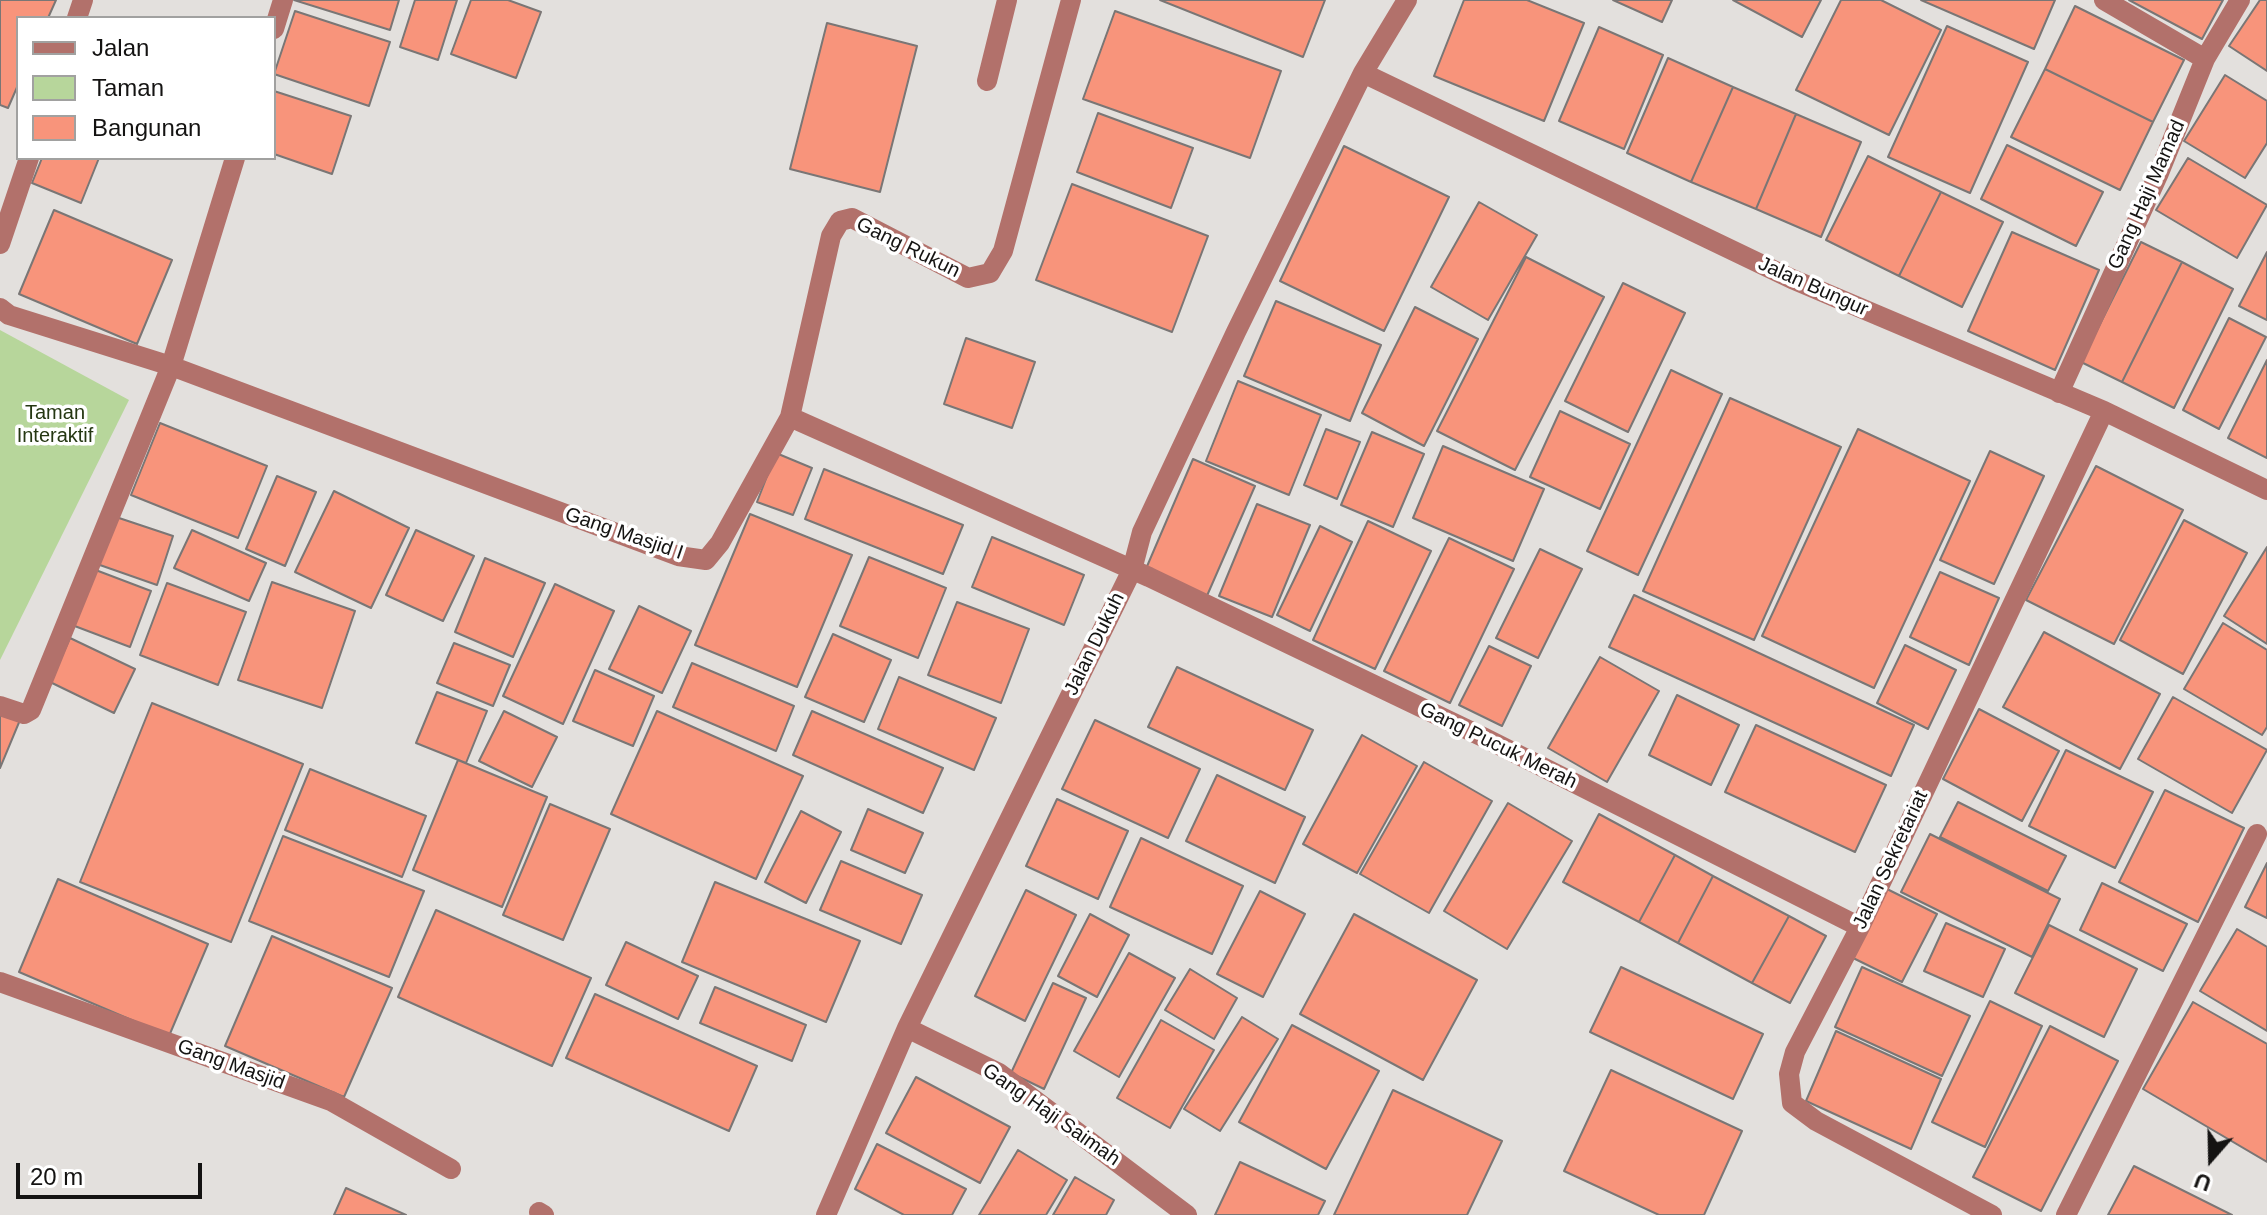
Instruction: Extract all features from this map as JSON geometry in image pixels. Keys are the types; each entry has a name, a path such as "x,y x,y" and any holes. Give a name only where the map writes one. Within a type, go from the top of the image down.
{"street":[{"path":"276,23 283,0"},
{"path":"987,81 1007,0"},
{"name":"Gang Rukun","path":"790,417 831,236 840,221 852,218 968,278 990,273 1003,251 1071,0"},
{"name":"Jalan Dukuh","path":"826,1215 907,1028 1132,570 1142,532 1363,73 1407,0"},
{"path":"2104,0 2205,59"},
{"name":"Gang Haji Mamad","path":"2059,393 2159,173 2205,59 2240,0"},
{"name":"Jalan Bungur","path":"1363,73 1792,279 2104,411 2267,490"},
{"path":"0,244 28,160"},
{"path":"0,706 24,714 31,710 171,366 234,160"},
{"path":"0,308 9,315 171,366"},
{"name":"Gang Masjid I","path":"171,366 678,556 706,560 720,543 790,417"},
{"name":"Jalan Sekretariat","path":"1992,1215 1816,1121 1792,1103 1789,1074 1795,1052 1860,927 2104,411"},
{"path":"790,417 1132,570"},
{"name":"Gang Pucuk Merah","path":"1132,570 1485,738 1860,927"},
{"path":"2066,1215 2257,834"},
{"name":"Gang Masjid","path":"0,982 331,1101 451,1169"},
{"name":"Gang Haji Saimah","path":"907,1028 999,1073 1187,1215"}],"green space":[{"name":"Taman Interaktif","path":"0,330 129,400 0,660"}],"building":[{"path":"0,0 56,0 49,16 16,16 16,90 8,108 0,105"},
{"path":"294,0 399,0 390,30"},
{"path":"415,0 457,0 438,60 400,47"},
{"path":"471,0 508,0 541,12 516,78 451,54"},
{"path":"1160,0 1325,0 1303,57"},
{"path":"1464,0 1527,0 1584,23 1544,121 1434,76"},
{"path":"1613,0 1672,0 1662,22"},
{"path":"1733,0 1821,0 1802,37"},
{"path":"1841,0 1881,0 1941,30 1889,135 1796,90"},
{"path":"1921,0 2055,0 2034,49"},
{"path":"2129,0 2223,0 2202,39"},
{"path":"2260,0 2267,0 2267,71 2229,46"},
{"path":"2075,6 2184,60 2153,122 2045,69"},
{"path":"295,11 390,42 369,106 276,75"},
{"path":"1115,11 1281,71 1250,158 1083,99"},
{"path":"827,23 917,46 880,192 790,169"},
{"path":"1947,26 2028,62 1970,193 1888,157"},
{"path":"1599,27 1663,55 1624,149 1559,121"},
{"path":"1668,58 1733,87 1691,182 1627,153"},
{"path":"2045,69 2153,122 2120,190 2011,137"},
{"path":"2225,75 2267,101 2267,143 2245,178 2184,141"},
{"path":"1733,87 1796,114 1756,209 1691,182"},
{"path":"276,92 351,116 332,174 276,155"},
{"path":"1098,113 1193,148 1171,208 1077,172"},
{"path":"1796,114 1861,142 1821,237 1756,209"},
{"path":"2007,145 2103,192 2076,246 1981,199"},
{"path":"1344,146 1449,197 1384,331 1280,281"},
{"path":"1868,156 1941,192 1899,276 1826,240"},
{"path":"2188,158 2267,205 2237,258 2156,210"},
{"path":"41,160 98,160 81,203 32,183"},
{"path":"1072,184 1208,236 1172,332 1036,280"},
{"path":"1941,192 2003,222 1962,307 1899,276"},
{"path":"1479,202 1537,235 1488,320 1431,287"},
{"path":"54,210 172,260 137,344 19,294"},
{"path":"2012,232 2099,270 2055,370 1968,331"},
{"path":"2141,242 2182,262 2122,382 2081,362"},
{"path":"2267,252 2267,320 2239,306"},
{"path":"1526,257 1604,297 1515,470 1437,431"},
{"path":"2182,262 2233,289 2174,408 2122,382"},
{"path":"1623,283 1685,313 1628,432 1565,401"},
{"path":"1276,301 1381,345 1350,421 1244,376"},
{"path":"1415,307 1478,339 1424,446 1362,413"},
{"path":"2229,318 2266,337 2219,429 2183,410"},
{"path":"966,338 1035,362 1012,428 944,404"},
{"path":"2267,360 2267,458 2228,438"},
{"path":"1671,370 1722,394 1638,575 1587,551"},
{"path":"1238,381 1321,415 1289,495 1206,461"},
{"path":"1730,398 1841,447 1754,640 1643,591"},
{"path":"1560,411 1630,444 1600,509 1530,477"},
{"path":"160,423 267,466 238,538 131,495"},
{"path":"1326,429 1360,442 1337,499 1304,485"},
{"path":"1858,429 1970,481 1874,688 1762,636"},
{"path":"1372,432 1424,454 1393,527 1341,505"},
{"path":"1443,446 1544,489 1513,561 1413,518"},
{"path":"1990,451 2044,476 1994,584 1940,560"},
{"path":"776,453 812,468 793,515 757,502"},
{"path":"1193,459 1255,486 1206,598 1145,571"},
{"path":"2096,466 2183,510 2114,644 2026,600"},
{"path":"824,469 963,525 943,574 805,519"},
{"path":"277,476 316,492 285,566 246,549"},
{"path":"334,491 409,528 371,608 295,572"},
{"path":"1257,504 1310,525 1272,617 1219,596"},
{"path":"750,514 852,555 797,687 695,645"},
{"path":"113,516 173,536 157,585 97,564"},
{"path":"2184,520 2247,553 2183,674 2120,640"},
{"path":"1368,521 1431,551 1375,669 1313,640"},
{"path":"1320,526 1352,542 1310,631 1277,615"},
{"path":"192,530 266,563 249,601 174,568"},
{"path":"416,530 474,556 443,621 386,595"},
{"path":"992,537 1084,575 1064,625 972,587"},
{"path":"1449,538 1514,569 1450,703 1384,671"},
{"path":"2267,547 2267,644 2224,616"},
{"path":"1540,549 1582,569 1538,658 1496,638"},
{"path":"869,557 946,588 918,658 840,626"},
{"path":"485,558 545,583 513,657 455,632"},
{"path":"93,569 151,591 130,647 72,625"},
{"path":"1940,572 1999,598 1969,665 1910,637"},
{"path":"272,582 355,611 322,708 238,680"},
{"path":"167,583 246,612 218,685 140,655"},
{"path":"555,584 614,611 563,724 503,696"},
{"path":"1634,595 1914,725 1891,776 1609,647"},
{"path":"957,602 1029,629 1001,703 928,675"},
{"path":"639,606 691,631 662,693 609,669"},
{"path":"2223,623 2267,650 2267,727 2262,735 2184,689"},
{"path":"2044,632 2160,694 2120,769 2003,707"},
{"path":"833,634 891,660 864,722 805,697"},
{"path":"70,638 135,669 114,713 50,682"},
{"path":"454,643 510,665 493,706 437,683"},
{"path":"1905,645 1956,670 1928,729 1877,703"},
{"path":"1489,646 1531,666 1502,726 1459,705"},
{"path":"1600,657 1659,691 1607,782 1548,748"},
{"path":"692,663 794,706 776,751 673,707"},
{"path":"1177,667 1313,730 1285,790 1148,727"},
{"path":"595,670 654,696 633,746 573,721"},
{"path":"899,677 996,718 974,770 878,729"},
{"path":"437,692 487,711 466,763 416,743"},
{"path":"1677,695 1739,725 1711,785 1649,755"},
{"path":"2173,697 2267,750 2232,813 2138,759"},
{"path":"152,703 303,764 231,942 80,882"},
{"path":"1979,709 2059,751 2022,821 1943,779"},
{"path":"504,711 557,737 532,787 479,761"},
{"path":"657,711 803,776 756,879 611,814"},
{"path":"812,711 943,768 923,813 793,755"},
{"path":"0,712 20,720 0,768"},
{"path":"1095,720 1200,769 1168,838 1062,789"},
{"path":"1756,725 1886,785 1855,852 1725,792"},
{"path":"1362,735 1417,766 1357,873 1303,844"},
{"path":"2066,750 2153,792 2115,868 2029,826"},
{"path":"458,760 547,797 502,907 413,870"},
{"path":"1424,762 1492,801 1429,913 1360,874"},
{"path":"310,769 426,816 402,877 285,830"},
{"path":"1217,775 1305,817 1275,883 1186,841"},
{"path":"2165,790 2244,828 2198,922 2119,882"},
{"path":"1057,799 1128,831 1098,899 1026,866"},
{"path":"1958,802 2066,856 2048,891 1940,837"},
{"path":"1508,803 1572,841 1507,949 1444,911"},
{"path":"550,804 610,829 563,940 503,915"},
{"path":"868,809 923,833 905,873 851,850"},
{"path":"801,811 841,832 806,903 765,882"},
{"path":"1599,814 1675,855 1639,922 1563,882"},
{"path":"1930,834 2060,899 2032,957 1901,892"},
{"path":"283,836 424,891 389,977 249,921"},
{"path":"1141,838 1243,886 1212,954 1110,907"},
{"path":"1675,855 1713,876 1678,943 1639,922"},
{"path":"841,861 922,895 901,944 820,910"},
{"path":"2267,863 2267,918 2245,907"},
{"path":"1713,876 1789,916 1752,983 1678,943"},
{"path":"58,879 208,944 169,1036 19,972"},
{"path":"715,882 860,941 826,1022 682,962"},
{"path":"2102,883 2187,924 2163,971 2080,930"},
{"path":"1885,888 1937,914 1902,982 1851,957"},
{"path":"1026,890 1076,915 1025,1021 975,996"},
{"path":"1260,891 1305,914 1263,997 1217,974"},
{"path":"436,910 591,978 552,1066 398,997"},
{"path":"1090,914 1129,935 1097,997 1058,976"},
{"path":"1354,914 1477,980 1423,1080 1300,1014"},
{"path":"1789,916 1826,936 1790,1003 1752,983"},
{"path":"1946,923 2005,949 1983,997 1924,971"},
{"path":"2049,925 2137,969 2104,1037 2015,993"},
{"path":"2237,929 2267,947 2267,1031 2200,991"},
{"path":"272,936 392,988 344,1097 225,1046"},
{"path":"626,942 698,976 678,1019 606,985"},
{"path":"1129,953 1175,978 1119,1077 1074,1051"},
{"path":"1621,967 1763,1034 1733,1099 1590,1032"},
{"path":"1862,967 1970,1016 1942,1076 1835,1027"},
{"path":"1190,969 1237,998 1214,1039 1165,1010"},
{"path":"1053,983 1086,998 1044,1089 1011,1073"},
{"path":"715,987 806,1025 792,1061 700,1023"},
{"path":"595,994 757,1066 729,1131 566,1058"},
{"path":"1990,1001 2042,1026 1985,1147 1932,1122"},
{"path":"2193,1002 2267,1044 2267,1162 2143,1089"},
{"path":"1242,1017 1278,1039 1220,1131 1184,1109"},
{"path":"1161,1020 1214,1050 1170,1128 1117,1098"},
{"path":"1292,1025 1379,1071 1326,1169 1239,1122"},
{"path":"2050,1026 2118,1061 2041,1211 1973,1177"},
{"path":"1836,1031 1941,1079 1911,1149 1806,1101"},
{"path":"1611,1070 1742,1131 1704,1215 1659,1215 1564,1171"},
{"path":"916,1077 1010,1127 980,1183 886,1133"},
{"path":"1393,1090 1502,1141 1467,1215 1334,1215"},
{"path":"877,1144 966,1189 952,1215 904,1215 855,1189"},
{"path":"1018,1150 1067,1180 1046,1215 979,1215"},
{"path":"1240,1162 1325,1201 1318,1215 1215,1215"},
{"path":"2134,1166 2232,1215 2108,1215"},
{"path":"1075,1177 1114,1200 1106,1215 1053,1215"},
{"path":"346,1188 406,1215 334,1215"}]}
